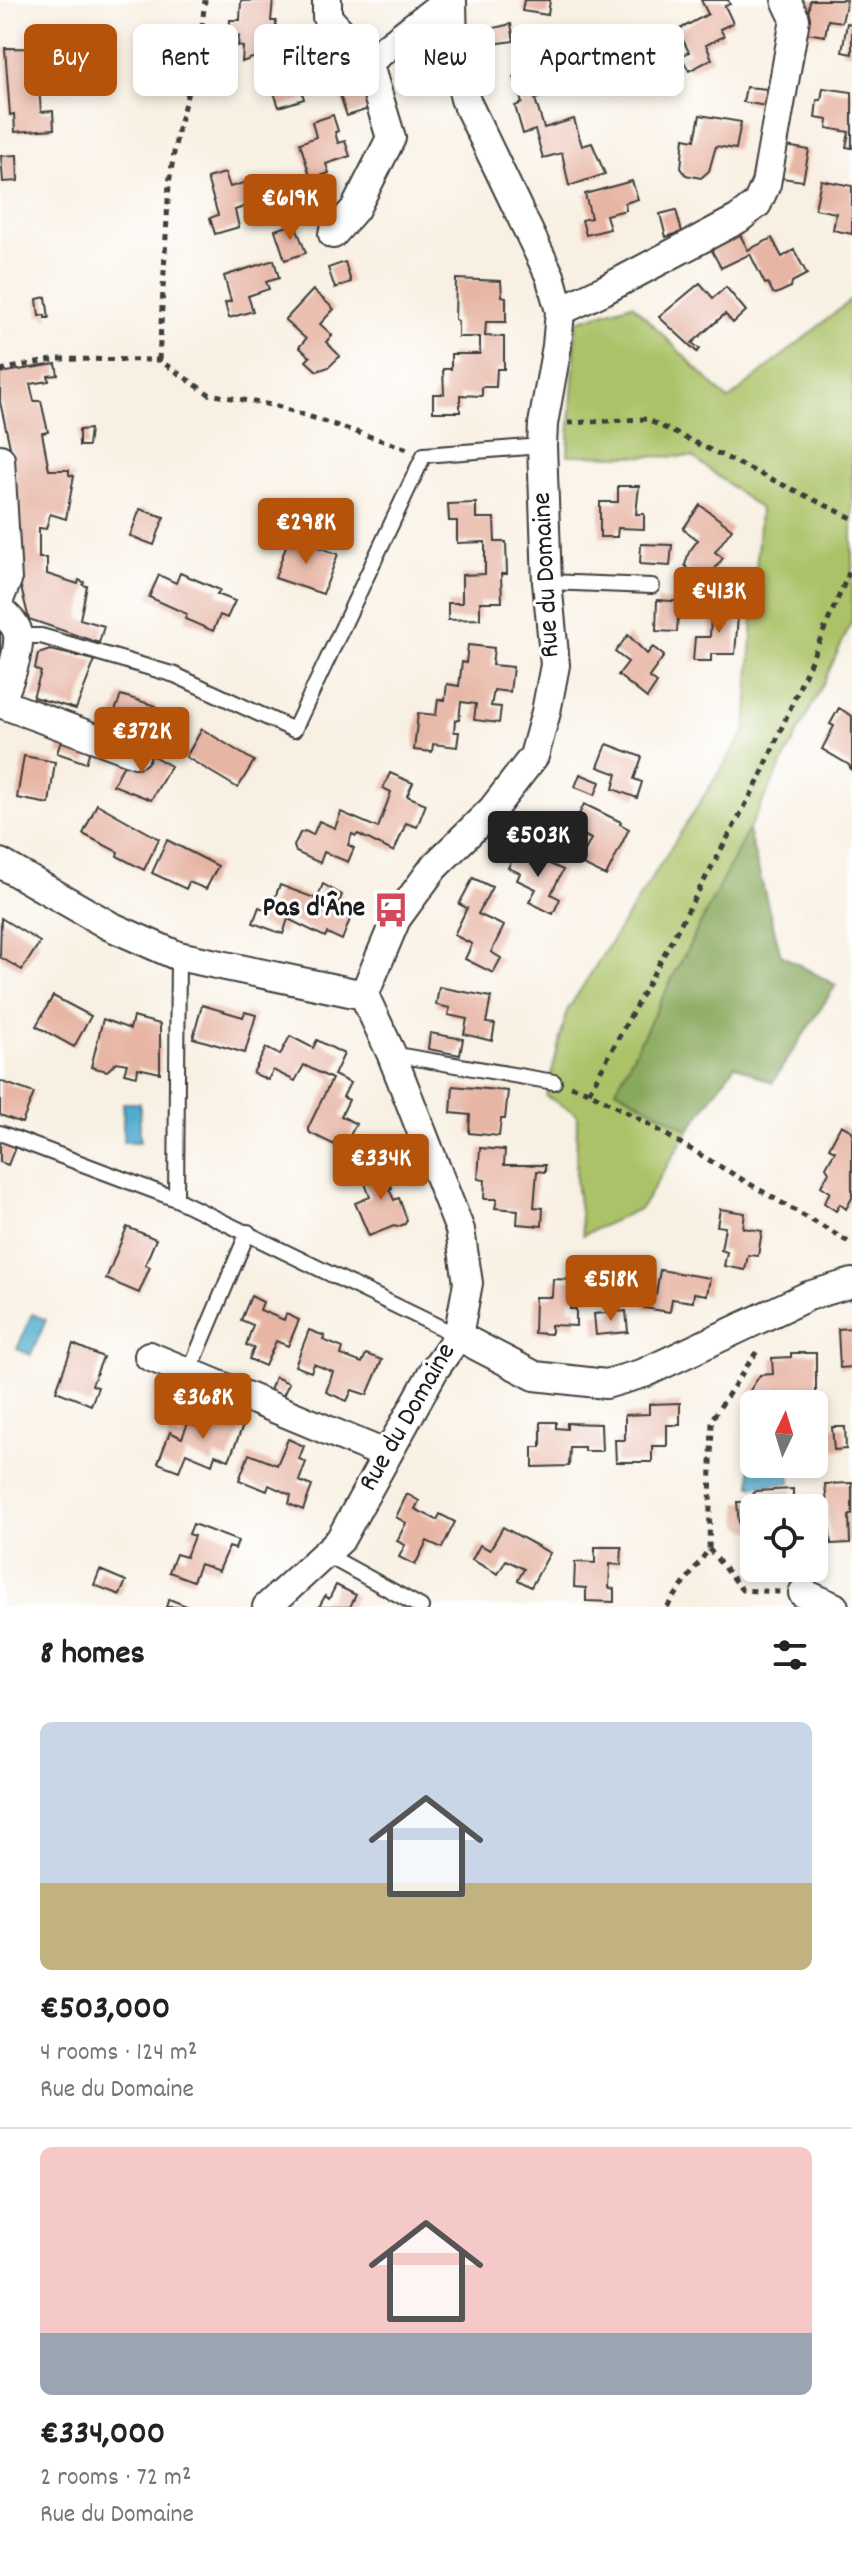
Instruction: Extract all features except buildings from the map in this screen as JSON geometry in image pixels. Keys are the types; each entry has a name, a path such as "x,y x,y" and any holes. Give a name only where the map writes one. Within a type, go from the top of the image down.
{"street":[{"path":"327,0 327,17 333,24"},
{"path":"379,54 450,0"},
{"name":"Rue du Domaine","path":"267,1607 340,1540 434,1370 458,1336 468,1283 460,1230 391,1053 364,995 396,919 405,906 434,867 492,810 534,756 555,665 547,582 542,435 560,311 550,276 465,99 453,50 450,0"},
{"path":"560,311 738,219 757,204 766,184 795,19 786,0"},
{"path":"333,234 355,209 391,138 378,96"},
{"path":"0,459 7,580 0,597"},
{"path":"0,610 13,623 18,636 2,691 136,753"},
{"path":"0,863 110,926 178,956 364,995"},
{"path":"458,1336 535,1376 606,1384 644,1373 808,1296 852,1283"},
{"path":"149,1356 387,1455"},
{"path":"803,1593 834,1607"}],"lane":[{"path":"18,636 41,636 175,675 294,730 424,455 542,435"},
{"path":"547,582 652,586"},
{"path":"176,1199 178,956"},
{"path":"391,1053 554,1082"},
{"path":"0,1133 176,1199 458,1336"},
{"path":"189,1372 248,1232"},
{"path":"325,1554 421,1607"}],"path":[{"path":"159,360 169,183 178,129 199,51 205,0"},
{"path":"0,370 58,359 159,360 209,394 277,406 424,455"},
{"path":"542,435 646,419 852,518"},
{"path":"589,1092 759,780 852,566"},
{"path":"554,1082 589,1092 852,1244"},
{"path":"667,1607 709,1549 712,1419 761,1346 774,1313"},
{"path":"709,1549 742,1590 803,1593"}],"green space":[{"path":"852,299 852,621 823,684 616,1089 689,1130 641,1208 583,1235 576,1181 577,1114 546,1096 567,1011 746,730 760,509 693,457 568,455 577,321 632,304 728,400"},
{"path":"748,830 781,955 836,985 772,1083 735,1065 689,1130 616,1089"}],"water":[{"path":"123,1103 140,1103 140,1142 123,1142"},
{"path":"32,1314 46,1320 31,1355 17,1349"},
{"path":"751,1478 790,1478 790,1483 751,1486"}],"place":[{"name":"Pas d'Âne","path":"391,910"}]}
